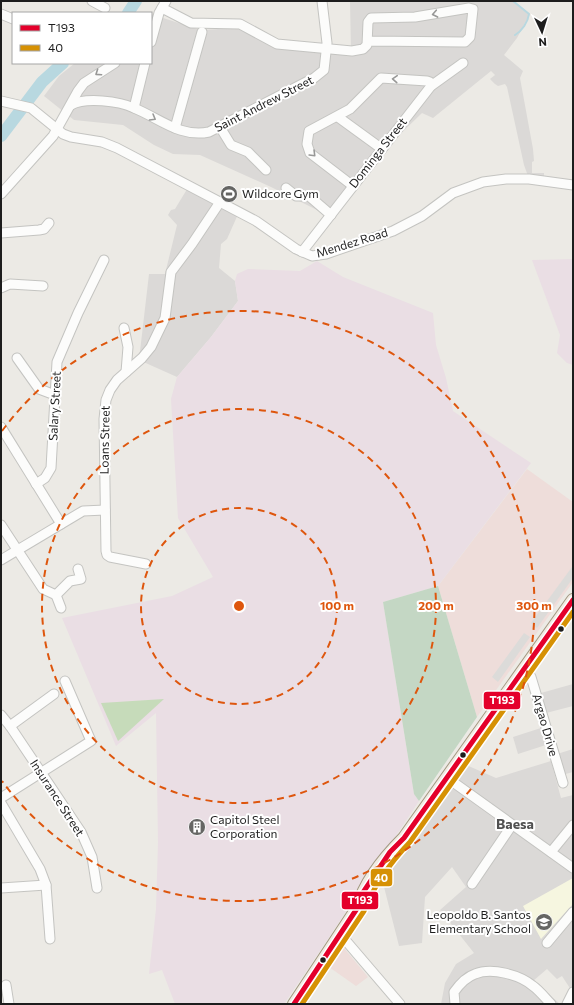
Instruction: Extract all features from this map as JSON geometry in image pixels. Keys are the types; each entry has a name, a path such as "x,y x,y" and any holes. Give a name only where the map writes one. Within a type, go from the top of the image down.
{"main road":[{"path":"294,1004 341,935 358,907 362,894 390,852 404,838 525,668 571,607"}],"street":[{"path":"92,1 105,8"},
{"name":"Saint Andrew Street","path":"71,105 76,102 90,100 134,108 163,124 199,134 220,127 321,74 326,66 328,49 322,1"},
{"path":"152,39 164,4 191,23 240,24 277,44 352,51 366,47 369,41 368,22 374,17 415,17 469,8 473,9 470,38 465,42 369,41"},
{"path":"1,14 12,19"},
{"path":"175,128 202,32"},
{"name":"Dominga Street","path":"302,252 431,86 463,63"},
{"path":"1,194 58,129 83,85 114,64"},
{"path":"134,108 146,64"},
{"path":"353,186 310,153 307,144 309,132 350,110 381,78 427,81 430,82 431,86"},
{"path":"83,85 86,96 90,100"},
{"name":"Mendez Road","path":"1,101 31,108 71,137 110,144 260,223 302,252 312,256 320,255 393,231 422,216 453,193 483,182 506,179 529,179 573,185"},
{"path":"338,117 382,149"},
{"path":"220,127 231,145 248,152 266,170"},
{"path":"286,188 296,196 309,196 331,215"},
{"name":"Loans Street","path":"146,564 107,555 104,409 110,390 126,372 142,358 154,342 166,318 171,272 220,202"},
{"path":"1,233 47,228"},
{"name":"Salary Street","path":"36,484 45,478 51,468 57,362 78,313 104,260"},
{"path":"1,288 10,284 43,286"},
{"path":"124,328 128,347 126,372"},
{"path":"17,358 39,389 55,395"},
{"path":"1,427 61,524"},
{"path":"1,560 85,510 105,510"},
{"path":"1,525 16,550 44,589 56,595 61,608"},
{"path":"56,595 70,581 81,580 78,569"},
{"name":"Argao Drive","path":"525,668 532,677 563,783"},
{"path":"1,798 91,741 66,681"},
{"path":"10,726 54,694"},
{"name":"Insurance Street","path":"1,715 10,726 81,832 92,857 97,888"},
{"path":"446,778 573,868"},
{"path":"1,803 40,869 46,885 50,939"},
{"path":"472,884 512,825"},
{"path":"551,852 573,825"},
{"path":"1,888 46,885"},
{"path":"547,943 573,912"},
{"path":"341,935 400,1004"},
{"path":"455,1004 454,992 461,984 475,974 488,972 502,973 521,979 532,985 550,1004"},
{"path":"6,985 9,1004"},
{"path":"567,1004 573,992"}],"shaded area":[{"path":"350,1 514,1 530,14 517,38 504,55 523,71 520,78 533,149 534,161 532,162 532,173 544,173 544,177 528,176 524,165 507,87 505,84 498,86 490,79 495,75 491,71 433,118 422,113 387,147 333,218 271,187 200,155 173,154 154,145 123,125 74,120 44,96 59,76 74,64 152,64 152,14 200,30 239,28 256,34 268,45 351,52"},
{"path":"189,186 239,212 227,239 221,244 219,268 235,281 238,301 211,337 177,377 139,360 149,274 165,274 177,225 168,215 171,210 175,209"},
{"path":"573,259 573,365 567,363 557,353 560,335 532,260"},
{"path":"317,261 343,277 433,313 436,345 446,378 453,411 531,463 438,586 383,602 414,794 419,801 284,1004 175,1004 162,970 149,974 156,909 158,842 156,713 116,746 62,618 172,596 213,577 178,518 171,399 177,377 211,337 238,301 235,281 237,274 248,269 300,271"},
{"path":"527,469 573,502 573,582 477,717 438,586"},
{"path":"572,567 573,578 537,628 531,623"},
{"path":"438,586 477,717 419,801 414,794 383,602"},
{"path":"524,633 530,637 498,682 492,677"},
{"path":"573,684 573,706 546,713 541,693"},
{"path":"544,727 549,744 518,754 513,737"},
{"path":"573,749 573,772 562,775 557,754"},
{"path":"551,761 561,798 573,795 573,993 562,976 557,979 547,969 533,981 560,1004 441,1004 445,983 456,964 474,953 440,910 466,887 452,867 425,897 422,943 399,946 383,883 464,764 496,778"},
{"name":"Leopoldo B. Santos Elementary School","path":"573,878 573,904 541,939 523,906"},
{"path":"343,947 368,977 356,986 329,967"}],"green space":[{"path":"164,699 118,741 101,703"}],"waterway":[{"path":"129,12 136,1"},
{"path":"513,1 529,14 524,26 515,35"},
{"path":"1,136 42,82 62,64"}],"transit line":[{"name":"T193","path":"294,1004 358,907 362,894 390,852 404,838 573,600"},
{"name":"40","path":"302,1004 364,911 383,875 410,842 573,612"}],"place":[{"name":"Wildcore Gym","path":"229,194"},
{"name":"Capitol Steel Corporation","path":"197,827"},
{"name":"Leopoldo B. Santos Elementary School","path":"544,922"}],"district":[{"name":"Baesa","path":"515,824"}]}
